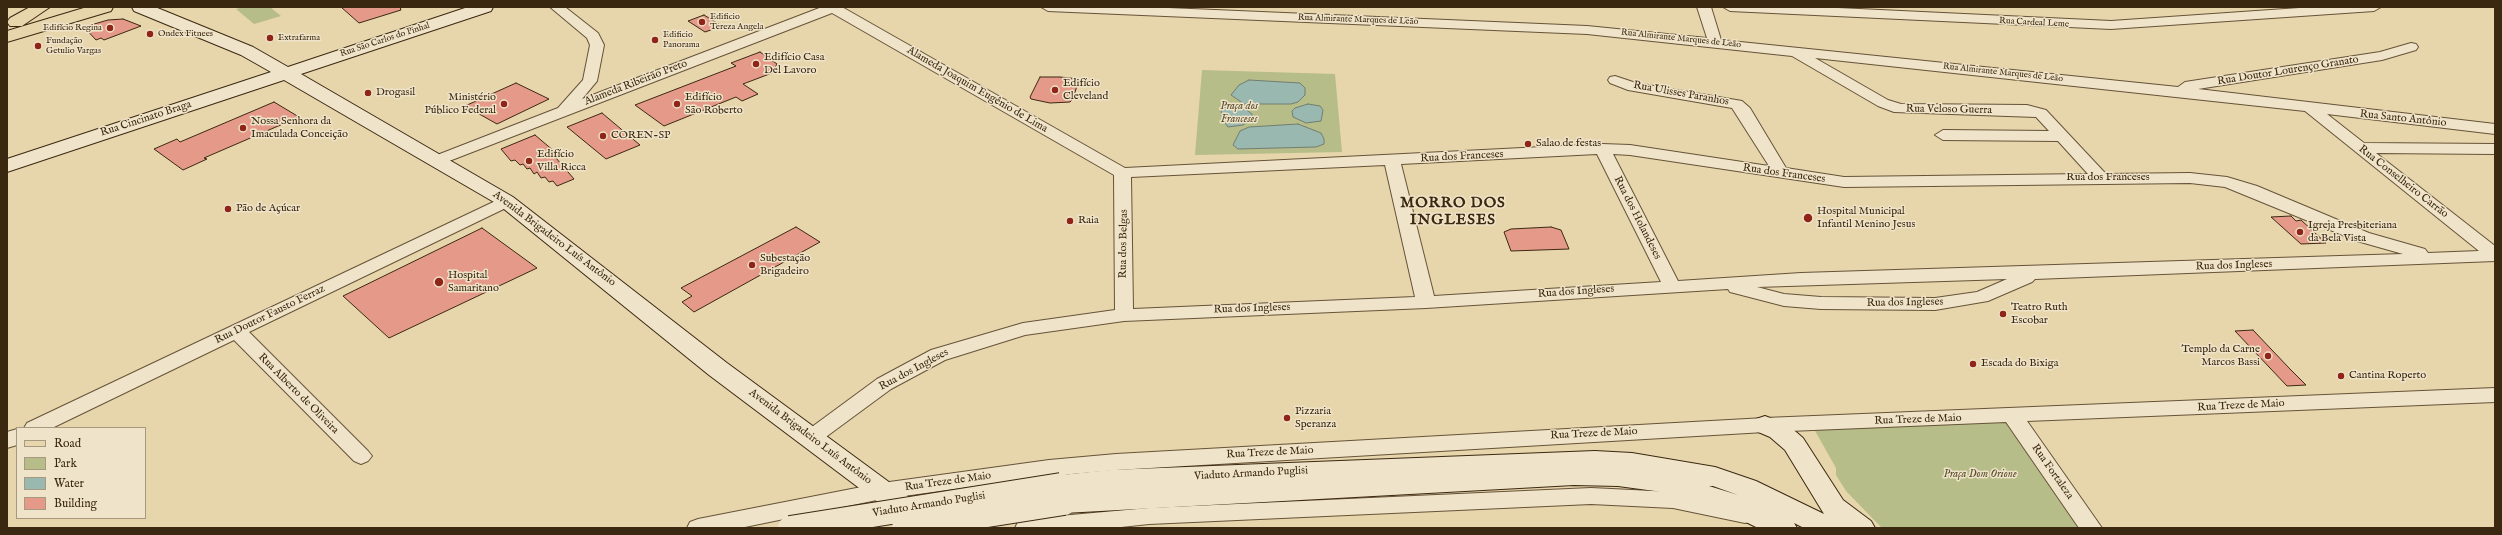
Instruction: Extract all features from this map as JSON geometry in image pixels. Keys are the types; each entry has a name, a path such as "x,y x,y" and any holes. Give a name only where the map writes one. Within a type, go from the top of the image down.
{"main road":[{"path":"11,24 42,7"},
{"path":"11,24 66,7"},
{"path":"7,37 104,7"},
{"name":"Avenida Brigadeiro Luís Antônio","path":"140,7 247,51 438,160 506,201 660,321 718,369 812,437 933,528"},
{"name":"Rua São Carlos do Pinhal","path":"285,73 484,7"},
{"name":"Rua Cincinato Braga","path":"7,166 285,73"},
{"path":"1765,425 1779,431 1794,444 1834,507 1861,528"},
{"name":"Viaduto Armando Puglisi","path":"904,528 1126,480 1595,460 1661,465 1715,477 1747,488 1829,528"},
{"name":"Viaduto Armando Puglisi","path":"790,528 1062,494 1142,497 1542,477 1618,476 1695,491 1731,503 1778,525"}],"street":[{"path":"557,7 593,36 597,45 588,84 562,112"},
{"name":"Alameda Ribeirão Preto","path":"438,160 833,7"},
{"name":"Alameda Joaquim Eugênio de Lima","path":"833,7 1122,173"},
{"name":"Rua Almirante Marques de Leão","path":"1048,7 1335,13 1587,30 2164,90 2310,109"},
{"path":"1704,7 1714,42"},
{"name":"Rua Cardeal Leme","path":"1730,7 2111,26 2374,7"},
{"name":"Rua Doutor Lourenço Granato","path":"2164,90 2382,56 2411,47"},
{"name":"Rua Veloso Guerra","path":"1791,51 1889,106 1912,110 2034,111 2046,116 2101,178"},
{"name":"Rua Ulisses Paranhos","path":"1614,80 1633,87 1737,104 1742,108 1781,173"},
{"name":"Rua Santo Antônio","path":"2310,109 2495,129"},
{"name":"Rua Conselheiro Carrão","path":"2310,109 2495,255"},
{"path":"1943,135 2064,136"},
{"path":"2360,148 2495,148"},
{"name":"Rua dos Franceses","path":"1122,173 1392,161 1602,149 1630,150 1844,182 2190,178 2227,182 2251,190 2363,236 2435,258"},
{"name":"Rua dos Holandeses","path":"1602,149 1672,286"},
{"path":"1392,161 1426,302"},
{"name":"Rua dos Belgas","path":"1122,173 1124,185 1124,315"},
{"name":"Rua Doutor Fausto Ferraz","path":"36,427 506,201"},
{"path":"2357,261 2366,253 2363,236"},
{"name":"Rua dos Ingleses","path":"812,437 884,384 938,355 1023,329 1124,315 1426,302 1801,279 2038,274 2495,255"},
{"name":"Rua dos Ingleses","path":"1722,285 1791,300 1865,304 1935,304 1981,297 2038,274"},
{"name":"Rua Alberto de Oliveira","path":"236,331 361,456"},
{"name":"Rua Treze de Maio","path":"698,528 882,491 1008,473 1116,462 1765,425 2495,395"},
{"name":"Rua Fortaleza","path":"2012,416 2091,528"},
{"path":"7,441 16,436"},
{"path":"1008,473 998,500 1010,516 1032,527 1150,516 1591,496 1673,500 1778,525"},
{"path":"946,481 960,488 982,503 998,528"},
{"path":"815,505 847,512 857,522 856,528"}],"green space":[{"path":"243,7 270,7 281,16 254,24 236,9"},
{"name":"Praça dos Franceses","path":"1202,70 1335,74 1342,152 1195,155"},
{"name":"Praça Dom Orione","path":"2007,421 2083,528 1882,528 1846,491 1836,475 1836,468 1814,429"}],"water":[{"path":"1249,80 1300,83 1305,88 1305,95 1298,102 1291,104 1244,104 1231,95 1239,85"},
{"path":"1308,104 1320,106 1323,110 1321,121 1306,123 1293,117 1292,111 1295,108"},
{"path":"1222,108 1244,108 1252,114 1253,118 1243,125 1228,127 1223,120 1221,111"},
{"path":"1298,124 1321,133 1324,139 1324,144 1316,147 1238,149 1233,145 1240,131 1249,127"}],"building":[{"path":"341,7 400,7 401,10 359,23"},
{"name":"Edificio Tereza Angela","path":"704,15 722,26 705,32 688,21"},
{"name":"Edifício Regina","path":"123,19 141,26 104,40 101,38 96,40 84,27 108,20"},
{"path":"760,52 777,64 772,73 743,84 758,94 742,101 736,97 664,126 635,105 736,66 731,63"},
{"name":"Edifício Cleveland","path":"1040,77 1079,79 1073,99 1070,102 1050,103 1031,99 1030,97"},
{"name":"Ministério Público Federal","path":"516,83 549,99 497,124 465,106"},
{"name":"Nossa Senhora da Imaculada Conceição","path":"274,102 299,117 204,158 207,159 183,170 154,149 177,139 180,142"},
{"name":"COREN-SP","path":"602,113 640,145 606,159 567,127"},
{"name":"Edifício Villa Ricca","path":"535,135 561,157 556,158 574,179 557,186 553,181 549,182 545,177 541,178 537,172 534,174 530,168 527,169 523,164 520,165 515,160 511,161 501,149"},
{"name":"Igreja Presbiteriana da Bela Vista","path":"2291,216 2296,221 2301,220 2326,243 2301,244 2271,217"},
{"name":"Subestação Brigadeiro","path":"796,227 820,242 694,312 682,302 692,296 681,288"},
{"path":"1551,227 1561,230 1569,249 1511,251 1504,232 1511,229"},
{"name":"Hospital Samaritano","path":"482,228 537,268 389,338 343,296"},
{"name":"Templo da Carne Marcos Bassi","path":"2253,330 2306,385 2287,386 2235,331"}],"place":[{"name":"Edificio Tereza Angela","path":"702,22"},
{"name":"Edifício Regina","path":"110,28"},
{"name":"Ondex Fitnees","path":"150,34"},
{"name":"Extrafarma","path":"270,38"},
{"name":"Edificio Panorama","path":"655,40"},
{"name":"Fundação Getulio Vargas","path":"38,46"},
{"name":"Edifício Casa Del Lavoro","path":"756,64"},
{"name":"Edifício Cleveland","path":"1055,90"},
{"name":"Drogasil","path":"368,93"},
{"name":"Ministério Público Federal","path":"504,104"},
{"name":"Edifício São Roberto","path":"677,104"},
{"name":"Nossa Senhora da Imaculada Conceição","path":"243,128"},
{"name":"COREN-SP","path":"603,136"},
{"name":"Salao de festas","path":"1528,144"},
{"name":"Edifício Villa Ricca","path":"529,161"},
{"name":"Pão de Açúcar","path":"228,209"},
{"name":"Hospital Municipal Infantil Menino Jesus","path":"1808,218"},
{"name":"Raia","path":"1070,221"},
{"name":"Igreja Presbiteriana da Bela Vista","path":"2300,232"},
{"name":"Subestação Brigadeiro","path":"752,265"},
{"name":"Hospital Samaritano","path":"439,282"},
{"name":"Teatro Ruth Escobar","path":"2003,314"},
{"name":"Templo da Carne Marcos Bassi","path":"2268,356"},
{"name":"Escada do Bixiga","path":"1973,364"},
{"name":"Cantina Roperto","path":"2341,376"},
{"name":"Pizzaria Speranza","path":"1287,418"}],"district":[{"name":"MORRO DOS INGLESES","path":"1453,212"}]}
